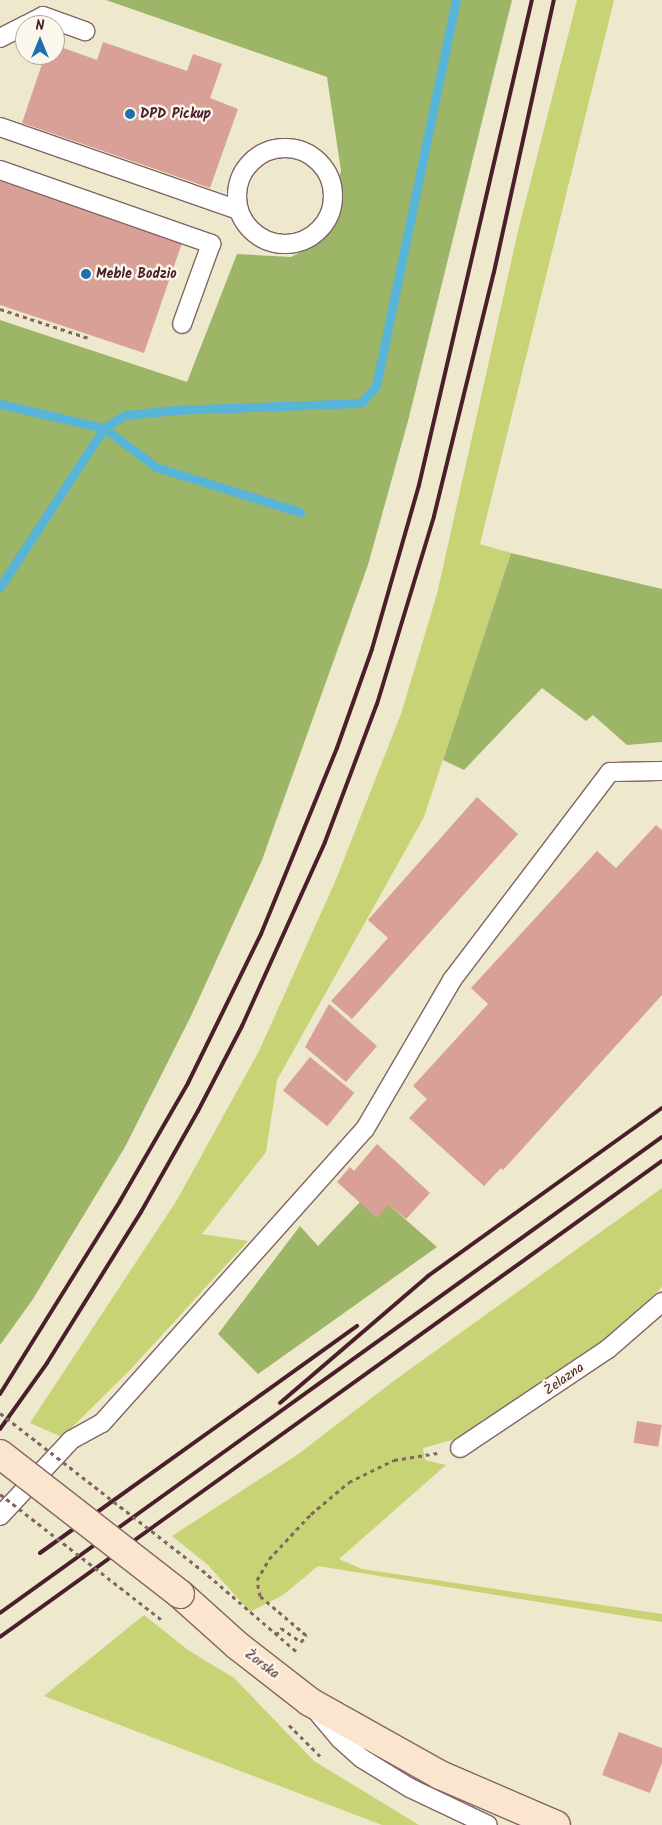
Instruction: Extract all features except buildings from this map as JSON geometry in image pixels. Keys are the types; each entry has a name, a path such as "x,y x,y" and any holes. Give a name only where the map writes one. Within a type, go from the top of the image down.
{"main road":[{"name":"Żorska","path":"0,1454 180,1594 238,1646 310,1702 440,1775 556,1825"}],"lane":[{"path":"65,24 85,31"},
{"path":"0,38 15,30"},
{"path":"0,127 239,210 246,224 270,241 300,241 314,235 331,211 333,194 330,178 322,164 309,154 294,148 277,148 262,154 249,164 240,178 237,194 239,210"},
{"path":"0,170 211,244 182,324"},
{"path":"0,1516 71,1440 102,1423 365,1130 452,980 610,772 662,771"},
{"name":"Żelazna","path":"460,1448 608,1349 662,1302"},
{"path":"310,1702 340,1739 361,1758 410,1788 488,1825"}],"path":[{"path":"0,309 88,338"},
{"path":"0,1413 202,1570 297,1652"},
{"path":"276,1635 281,1628 301,1642 306,1635 265,1603 257,1588 260,1571 311,1514 341,1489 373,1469 409,1456 460,1448"},
{"path":"0,1494 163,1621"}],"green space":[{"path":"106,0 512,0 408,421 368,565 262,860 191,1016 125,1147 33,1299 0,1345 0,320 187,382 237,254 291,257 322,241 341,171 327,77"},
{"path":"577,0 614,0 480,544 511,553 424,817 277,1080 266,1152 202,1234 248,1241 130,1370 62,1437 30,1423 177,1200 259,1051 335,882 401,714 437,594 518,231"},
{"path":"511,553 662,589 662,742 627,745 593,715 586,721 542,688 464,770 443,760"},
{"path":"662,1188 662,1287 593,1351 512,1406 484,1419 463,1437 423,1448 425,1460 446,1465 339,1559 362,1569 662,1614 662,1622 318,1566 283,1595 250,1612 208,1565 172,1536 297,1455 395,1380"},
{"path":"360,1202 389,1205 437,1247 258,1374 218,1334 300,1226 318,1246"},
{"path":"144,1615 188,1650 234,1678 314,1761 419,1825 382,1825 44,1696"}],"waterway":[{"path":"0,587 104,428 125,415 176,410 361,403 376,386 456,0"},
{"path":"0,404 104,428 156,467 300,512"}],"railway":[{"path":"0,1394 120,1201 188,1083 261,934 337,748 372,649 419,485 532,0"},
{"path":"0,1429 47,1363 141,1212 198,1111 242,1026 325,842 377,704 434,516 494,272 554,0"},
{"path":"280,1403 428,1276 662,1108"},
{"path":"0,1613 662,1137"},
{"path":"0,1637 662,1161"},
{"path":"40,1553 357,1326"}],"place":[{"name":"DPD Pickup","path":"130,114"},
{"name":"Meble Bodzio","path":"86,274"}]}
